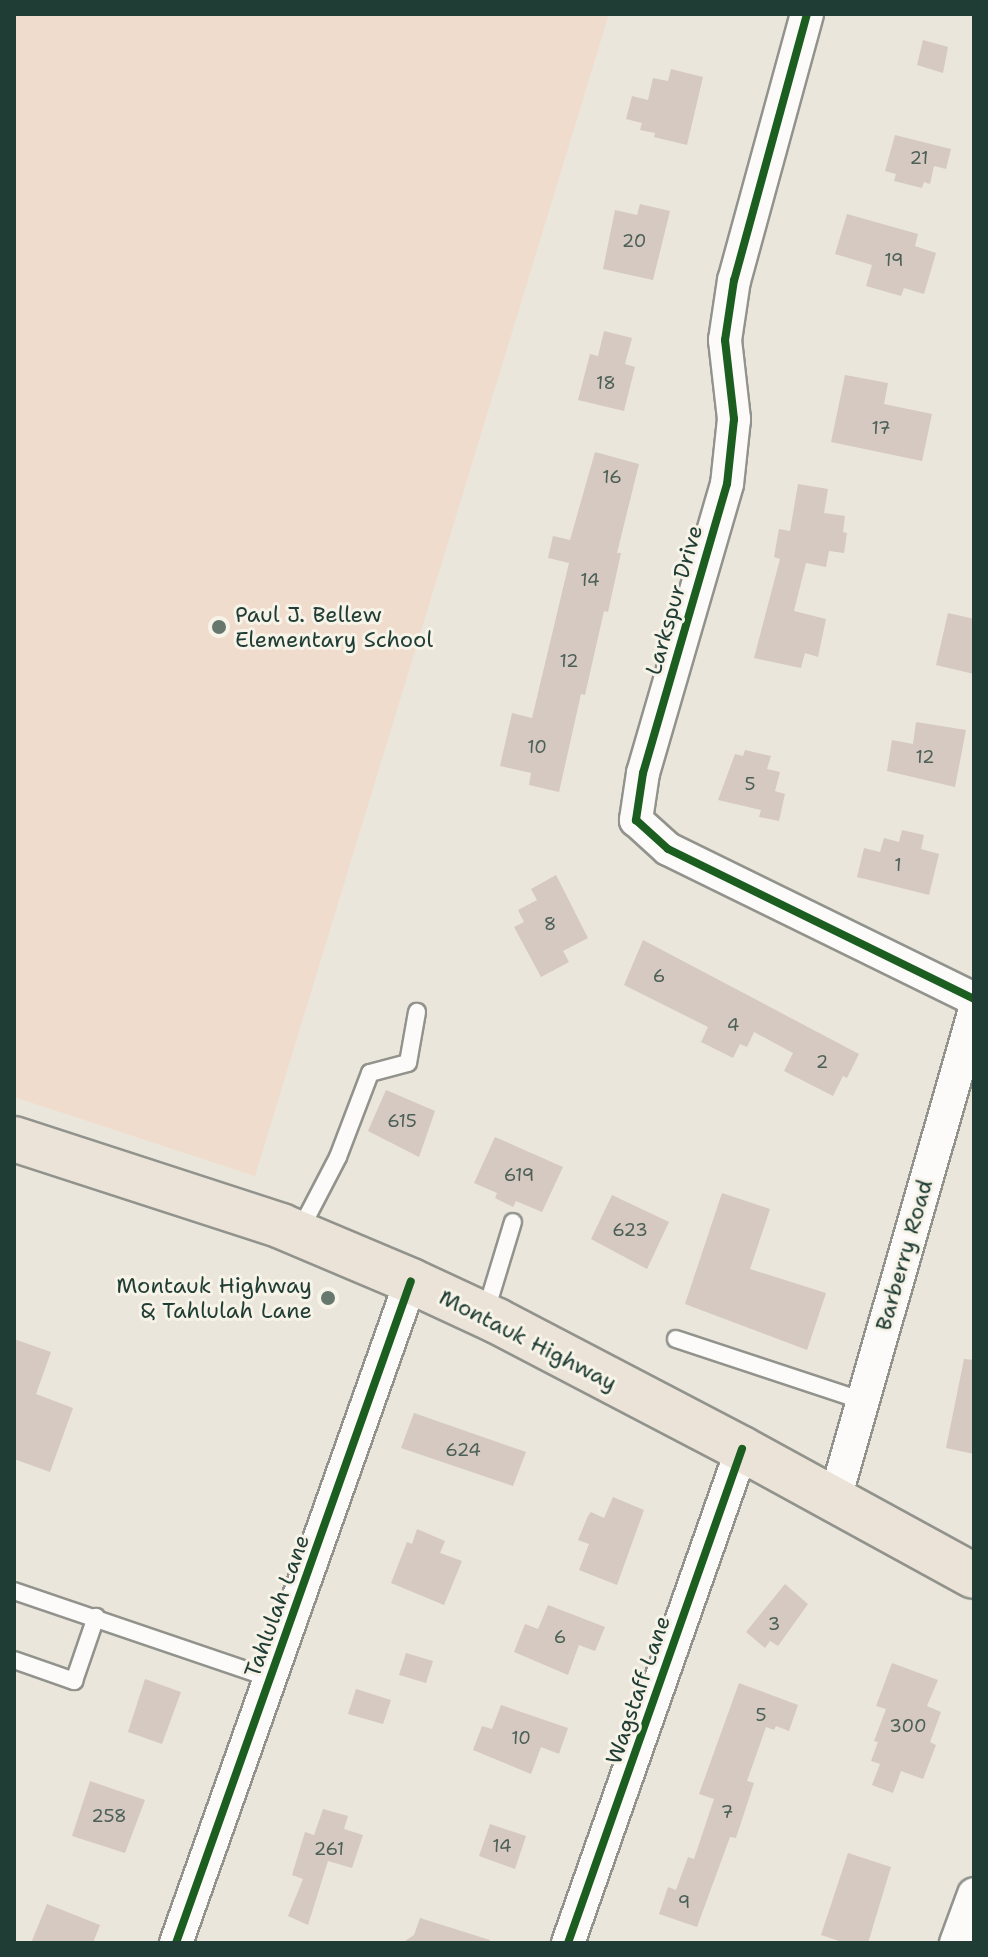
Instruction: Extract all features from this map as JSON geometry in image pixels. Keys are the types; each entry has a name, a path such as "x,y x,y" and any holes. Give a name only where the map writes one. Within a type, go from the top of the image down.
{"main road":[{"name":"Montauk Highway","path":"14,1139 299,1233 411,1281 485,1315 742,1449 974,1576"}],"street":[{"name":"Larkspur Drive","path":"807,14 734,280 725,340 734,419 727,484 643,773 636,820 668,849 974,999"},
{"name":"Barberry Road","path":"835,1498 974,1013"},
{"name":"Tahlulah Lane","path":"176,1943 411,1281"},
{"name":"Wagstaff Lane","path":"568,1943 742,1449"},
{"path":"956,1943 974,1894"}],"lane":[{"path":"299,1233 338,1157 370,1073 408,1063 417,1012"},
{"path":"485,1315 513,1222"},
{"path":"676,1339 863,1401"},
{"path":"14,1591 270,1678"},
{"path":"14,1660 74,1681 96,1617"}],"shaded area":[{"name":"Paul J. Bellew Elementary School","path":"14,14 609,14 255,1176 14,1097"}],"building":[{"path":"923,40 948,47 943,73 917,65"},
{"path":"671,69 703,77 687,145 654,137 655,133 640,130 642,123 626,119 632,96 648,100 653,78 668,81"},
{"path":"895,135 951,149 946,169 934,166 930,184 924,182 922,188 894,181 896,174 885,171"},
{"path":"640,204 670,211 653,280 603,269 615,210 637,215"},
{"path":"847,214 918,234 915,246 936,253 924,294 904,288 901,296 866,286 872,265 835,254"},
{"path":"604,331 632,338 625,364 635,367 624,411 578,400 590,354 598,356"},
{"path":"845,375 888,383 884,404 932,414 922,461 831,442"},
{"path":"595,452 639,464 617,553 621,553 608,612 604,611 585,695 581,694 559,792 529,785 531,773 500,766 512,713 532,718 569,563 548,558 553,536 570,540"},
{"path":"798,484 828,489 824,513 845,516 843,532 847,533 844,553 829,551 826,567 806,563 794,611 826,619 818,657 805,653 801,668 754,658 780,559 774,557 779,529 790,531"},
{"path":"948,613 974,619 974,674 936,665"},
{"path":"916,722 966,730 955,787 887,771 892,740 913,744"},
{"path":"745,750 771,756 767,769 780,772 775,791 785,794 779,821 759,817 761,810 718,800 735,754 743,756"},
{"path":"902,830 924,835 921,849 939,854 929,895 857,877 864,848 880,852 884,838 899,842"},
{"path":"556,875 588,938 563,951 569,962 541,977 514,927 524,922 518,910 537,900 531,889"},
{"path":"643,940 859,1054 847,1078 843,1076 833,1096 784,1071 793,1053 754,1032 747,1047 740,1044 733,1058 701,1042 708,1027 624,985"},
{"path":"386,1090 435,1111 419,1157 368,1131"},
{"path":"495,1137 563,1167 542,1212 516,1201 513,1207 495,1198 497,1193 474,1183"},
{"path":"722,1193 770,1209 750,1269 826,1293 807,1350 685,1304"},
{"path":"612,1195 669,1222 647,1269 591,1239"},
{"path":"14,1339 51,1352 36,1394 73,1408 50,1472 14,1459"},
{"path":"964,1359 974,1360 974,1454 946,1448"},
{"path":"414,1413 526,1452 513,1486 401,1448"},
{"path":"613,1497 644,1510 617,1585 579,1570 589,1544 578,1540 588,1516 591,1512 604,1518"},
{"path":"417,1529 445,1541 440,1553 462,1561 444,1605 391,1583 407,1542 412,1544"},
{"path":"785,1584 808,1604 778,1646 770,1641 765,1648 746,1632"},
{"path":"548,1605 605,1627 595,1651 579,1645 568,1675 514,1652 525,1624 538,1629"},
{"path":"406,1653 433,1661 426,1683 399,1675"},
{"path":"892,1663 938,1680 927,1706 941,1712 930,1742 936,1745 923,1779 901,1771 893,1793 872,1785 880,1764 871,1761 878,1742 874,1741 886,1709 876,1706"},
{"path":"145,1679 181,1692 162,1744 128,1732"},
{"path":"739,1683 798,1705 789,1731 776,1726 774,1730 766,1727 747,1781 754,1783 736,1838 730,1837 697,1927 659,1914 668,1887 676,1890 688,1857 694,1859 714,1799 699,1794"},
{"path":"356,1689 391,1700 383,1724 348,1714"},
{"path":"501,1705 568,1728 559,1754 541,1747 531,1774 473,1750 482,1726 492,1729"},
{"path":"90,1781 145,1800 125,1853 72,1836"},
{"path":"323,1809 348,1816 344,1829 363,1835 352,1868 328,1861 308,1925 288,1916 303,1879 292,1875 305,1832 314,1835"},
{"path":"490,1824 526,1836 515,1869 479,1856"},
{"path":"848,1853 891,1867 868,1943 845,1943 821,1935"},
{"path":"47,1904 100,1925 93,1943 31,1943"},
{"path":"420,1918 490,1940 489,1943 402,1943 414,1935"}],"cycle path":[{"path":"807,14 734,280 725,340 734,419 727,484 643,773 636,820 668,849 974,999"},
{"path":"176,1943 411,1281"},
{"path":"568,1943 742,1449"}],"place":[{"name":"Paul J. Bellew Elementary School","path":"219,627"},
{"name":"Montauk Highway & Tahlulah Lane","path":"328,1298"}]}
